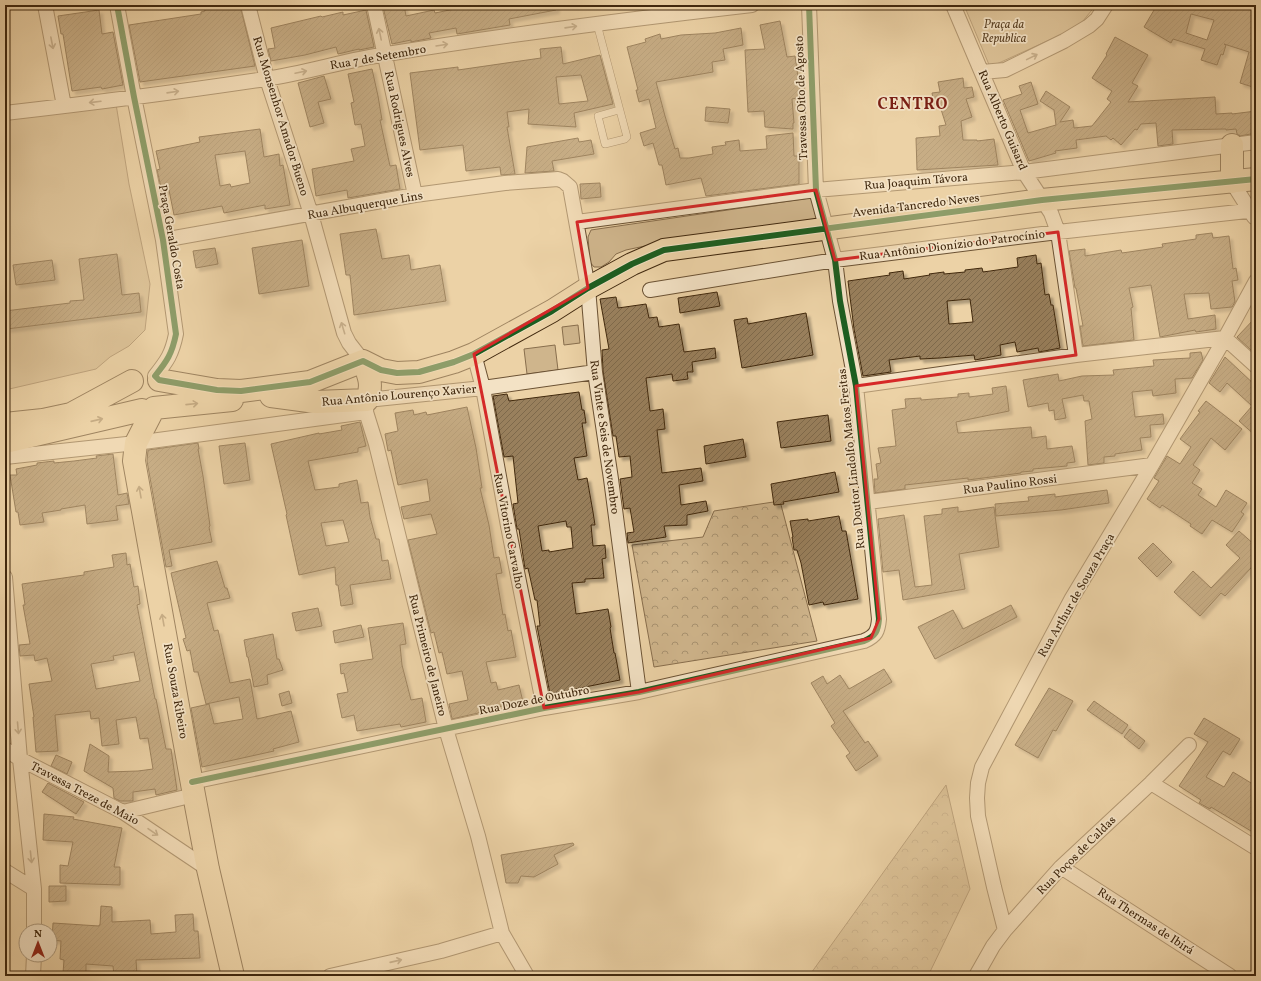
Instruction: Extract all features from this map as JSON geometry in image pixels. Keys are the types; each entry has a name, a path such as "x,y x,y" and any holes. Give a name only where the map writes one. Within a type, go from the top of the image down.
{"main road":[{"path":"1232,145 1232,182"},
{"name":"Avenida Tancredo Neves","path":"588,288 632,264 664,250 1042,200 1256,179"},
{"name":"Rua Antônio Lourenço Xavier","path":"157,378 217,390 241,391 310,382 363,361 381,370 397,373 418,372 454,362 474,354 552,311 588,288"},
{"path":"363,361 370,380 370,388 366,406"},
{"path":"5,424 43,420 71,414 132,381 135,377 145,374 157,378 162,384 164,395 158,405 148,409 137,408 130,401 128,391 132,381"},
{"name":"Rua Antônio Lourenço Xavier","path":"5,442 148,409 273,396 316,402 366,406"},
{"name":"Rua Souza Ribeiro","path":"148,409 136,443 134,460 208,869 233,976"}],"street":[{"path":"45,5 64,106"},
{"name":"Praça Geraldo Costa","path":"117,5 163,240 176,334 170,357 157,378"},
{"name":"Rua Monsenhor Amador Bueno","path":"248,5 267,79 311,214 344,333 349,343 363,361"},
{"name":"Rua Rodrigues Alves","path":"374,5 415,196"},
{"name":"Rua 7 de Setembro","path":"5,113 134,98 267,79 385,54 597,24 655,10 752,5"},
{"name":"Travessa Oito de Agosto","path":"808,5 816,190 826,228"},
{"name":"Rua Alberto Guisard","path":"954,5 1024,172 1051,213 1058,232 1076,355"},
{"path":"982,72 1005,70 1077,34 1096,19 1106,5"},
{"path":"989,89 1005,70"},
{"name":"Rua Joaquim Távora","path":"577,222 816,190 1024,172 1256,142"},
{"name":"Rua Albuquerque Lins","path":"163,240 415,196 505,183 558,180 567,184"},
{"path":"1232,182 1254,213"},
{"name":"Rua Vinte e Seis de Novembro","path":"567,184 571,190 588,288 595,372 611,479 639,692"},
{"name":"Rua Antônio Dionízio do Patrocínio","path":"650,290 835,260 1058,232 1254,213"},
{"name":"Rua Doutor Lindolfo Matos Freitas","path":"826,228 835,260 840,301 856,386 879,619 876,633"},
{"name":"Rua Arthur de Souza Praça","path":"1005,930 978,816 978,783 982,767 1072,598 1152,465 1256,281"},
{"path":"856,386 1076,355 1225,338 1256,366"},
{"name":"Rua Vitorino Carvalho","path":"474,354 483,388 508,526 544,708"},
{"name":"Rua Antônio Lourenço Xavier","path":"366,406 595,372"},
{"path":"5,457 136,443 366,406"},
{"name":"Rua Primeiro de Janeiro","path":"366,406 446,729 478,836 502,933"},
{"name":"Rua Paulino Rossi","path":"868,502 1152,465"},
{"path":"5,578 20,759 34,889 34,923"},
{"name":"Rua Doze de Outubro","path":"123,812 193,789 446,729 544,708 639,692 864,641 871,638 876,633"},
{"name":"Rua Poços de Caldas","path":"980,975 993,946 1005,930 1061,867 1151,783 1189,745"},
{"name":"Travessa Treze de Maio","path":"5,749 20,759 123,812 208,869"},
{"path":"1151,783 1256,848"},
{"name":"Rua Thermas de Ibirá","path":"1061,867 1230,976"},
{"path":"5,871 34,889"},
{"path":"330,976 441,951 502,933 527,976"},
{"path":"33,976 34,963"}],"lane":[{"path":"597,24 627,138 605,144 598,116 619,110"}],"highlighted area":[{"path":"816,190 835,260 1058,232 1076,355 856,386 879,619 871,638 639,692 544,708 474,354 588,288 577,222"}],"green space":[{"name":"Praça da Republica","path":"964,5 1096,5 1078,27 990,67"},
{"path":"116,104 129,184 150,284 145,330 129,346 110,357 96,369 5,390 5,118"},
{"path":"810,198 815,206 819,224 659,243 626,250 616,254 609,262 601,267 594,267 590,262 588,237 591,230"},
{"path":"578,325 580,343 564,345 562,327"},
{"path":"555,345 558,370 527,374 524,349"},
{"path":"780,501 817,641 654,667 632,545 703,537 714,511"},
{"path":"946,785 970,889 928,976 809,976"}],"building":[{"path":"204,5 240,5 255,66 140,82 129,25 201,14 201,12 205,11"},
{"path":"384,5 404,5 406,16 434,10 435,13 474,5 556,5 556,10 509,19 510,25 457,34 456,28 429,33 431,38 392,44 383,7"},
{"path":"1157,5 1256,5 1256,88 1240,83 1249,52 1224,44 1226,45 1223,55 1221,54 1217,65 1201,60 1205,49 1173,39 1171,43 1144,27","holes":["1191,14 1214,20 1207,40 1186,33"]},
{"path":"99,10 102,34 113,32 123,85 102,89 101,87 72,91 63,34 61,34 58,16"},
{"path":"366,10 374,47 338,54 336,47 305,55 271,61 268,49 275,48 271,28 321,16 343,12 343,15"},
{"path":"780,21 787,57 795,56 801,97 792,99 793,129 765,127 764,111 748,112 745,50 765,49 760,25"},
{"path":"741,28 743,45 723,49 725,60 712,62 713,72 656,82 675,149 678,148 680,158 689,158 713,154 712,147 726,145 725,142 739,140 740,151 767,149 766,136 793,133 794,156 799,156 799,184 706,196 701,178 666,185 662,165 659,165 653,143 644,146 640,133 656,128 649,99 639,102 636,90 638,90 627,47 646,42 645,39 660,34 661,39 681,35 715,33"},
{"path":"1115,37 1148,55 1132,83 1138,86 1128,102 1215,97 1216,114 1256,111 1256,133 1240,136 1237,134 1236,129 1172,130 1173,144 1158,146 1156,123 1141,124 1137,130 1135,129 1121,145 1113,138 1111,140 1106,136 1076,140 1077,148 1055,151 1056,153 1029,161 1003,100 1022,94 1019,86 1031,82 1038,104 1020,110 1028,133 1056,125 1054,110 1040,101 1046,91 1070,107 1060,122 1073,120 1074,128 1092,126 1111,102 1107,99 1112,91 1092,78 1107,55 1106,54"},
{"path":"561,47 563,64 600,55 613,104 574,113 576,127 528,124 529,109 507,112 509,127 507,127 515,174 501,175 500,167 466,171 463,145 420,150 410,73 458,67 458,70 541,58 540,49","holes":["581,75 588,101 559,104 556,77"]},
{"path":"372,69 382,120 380,120 390,166 396,165 400,189 348,198 347,190 316,196 312,169 354,161 351,149 365,146 361,124 355,125 351,103 354,102 348,74"},
{"path":"324,76 331,99 318,102 324,123 310,127 298,83"},
{"path":"963,78 964,88 972,87 974,97 966,99 972,117 961,121 963,140 977,141 994,139 998,165 917,170 916,138 940,136 939,126 946,125 939,103 934,104 932,93 940,92 938,82"},
{"path":"706,107 730,109 728,123 705,121"},
{"path":"260,129 264,157 279,154 280,166 283,165 290,205 265,209 265,205 224,213 222,206 174,215 169,190 162,192 157,170 160,169 156,151 200,142 199,137","holes":["245,151 250,183 231,187 230,184 220,186 215,155"]},
{"path":"578,138 579,142 591,140 594,154 552,161 554,171 525,173 527,147"},
{"path":"600,183 601,197 581,199 580,184"},
{"path":"376,229 382,259 409,255 411,270 440,265 446,301 354,315 350,275 346,275 340,234"},
{"path":"1212,233 1213,238 1229,236 1233,269 1236,268 1238,280 1232,281 1235,302 1232,307 1211,309 1209,293 1184,294 1188,319 1215,315 1216,329 1196,332 1195,330 1160,337 1151,285 1129,288 1133,307 1131,308 1134,340 1083,346 1080,326 1083,326 1069,251 1085,249 1085,256 1121,250 1122,253 1163,247 1162,244 1196,239 1196,235"},
{"path":"302,240 309,286 259,294 252,248"},
{"path":"215,248 218,264 196,268 193,251"},
{"path":"117,254 122,295 139,293 141,312 7,329 5,311 84,300 79,259"},
{"path":"1036,255 1037,264 1041,263 1045,295 1049,294 1051,305 1053,305 1060,348 1039,352 1038,348 1017,352 1015,342 1000,345 1001,355 975,360 974,355 920,359 920,356 889,360 891,372 863,376 854,329 848,281 890,275 889,273 903,271 904,279 944,272 944,274 965,272 965,270 982,268 983,272 1018,267 1017,258","holes":["970,299 973,322 949,324 947,301"]},
{"path":"52,260 55,280 16,285 13,265"},
{"path":"717,292 720,306 680,313 678,298"},
{"path":"616,297 618,308 646,304 649,318 657,317 659,327 679,324 684,352 715,348 716,358 692,362 693,372 687,372 688,379 673,381 672,374 646,378 650,411 663,409 665,429 657,430 662,473 701,468 703,481 679,485 681,505 706,501 708,511 687,515 687,525 664,526 666,537 628,543 627,533 634,532 630,508 624,509 620,479 632,477 630,456 619,457 616,436 613,436 603,371 602,350 609,349 600,299"},
{"path":"806,313 813,355 742,368 734,320 747,318 748,324"},
{"path":"1256,317 1256,344 1251,350 1237,337"},
{"path":"1201,352 1203,360 1192,378 1175,379 1176,393 1153,396 1152,390 1132,392 1135,417 1163,414 1164,424 1150,425 1151,437 1140,438 1142,450 1104,457 1104,463 1088,465 1085,421 1092,419 1089,401 1084,401 1083,395 1062,399 1066,418 1055,420 1054,410 1049,411 1048,403 1028,407 1023,380 1058,374 1059,381 1082,376 1114,375 1113,370 1154,366 1153,360 1190,358 1190,353"},
{"path":"1225,357 1256,386 1256,436 1239,421 1252,406 1227,383 1220,392 1209,383"},
{"path":"1006,386 1009,411 956,422 958,433 1031,427 1032,438 1046,436 1047,449 1072,446 1075,462 1067,463 1067,466 1033,469 1033,471 1021,473 968,480 968,478 905,485 905,489 875,493 874,479 878,479 876,464 881,463 878,448 896,446 892,410 906,408 905,399 921,398 921,400 958,397 958,394 969,393 969,397 993,394 992,388"},
{"path":"579,392 586,423 582,423 587,456 574,458 578,480 587,478 595,525 591,525 593,546 605,545 606,558 602,559 604,578 585,579 585,582 572,583 576,614 608,609 614,653 620,680 550,694 537,626 540,626 537,600 535,600 528,568 525,569 519,529 517,529 513,504 518,503 513,456 504,457 493,396 507,394 509,401","holes":["566,521 567,527 571,527 573,548 549,552 549,550 542,551 538,526"]},
{"path":"1206,401 1242,429 1225,450 1211,438 1193,465 1200,470 1192,483 1202,489 1198,495 1216,507 1226,490 1247,503 1241,512 1244,514 1232,532 1212,520 1202,534 1190,526 1191,524 1162,505 1160,508 1147,499 1159,481 1154,478 1167,456 1180,464 1191,447 1180,439 1200,412 1198,411"},
{"path":"467,407 476,448 482,488 480,488 489,525 494,558 499,557 502,573 496,574 503,615 505,614 508,631 511,630 516,657 486,662 491,683 496,682 498,690 519,685 523,702 487,709 487,711 452,719 449,704 468,700 462,671 447,674 442,652 439,653 434,632 431,633 408,540 437,534 431,514 404,519 401,507 430,501 427,479 398,485 391,450 388,451 385,434 398,431 395,413 413,410 414,415 426,412 427,415"},
{"path":"828,415 831,441 781,448 777,422"},
{"path":"360,422 366,446 358,448 358,452 308,461 315,490 339,487 339,484 357,480 361,503 368,502 370,517 376,539 379,539 382,561 388,560 391,579 350,585 353,604 341,606 338,585 336,585 335,567 299,575 271,444 319,433 342,430 341,426","holes":["343,520 349,542 326,546 321,523"]},
{"path":"743,439 746,457 706,464 704,446"},
{"path":"198,443 212,542 169,550 172,566 166,567 147,461 148,450"},
{"path":"245,443 250,480 224,484 219,446"},
{"path":"113,454 118,495 127,493 129,504 116,506 118,520 87,524 85,505 42,513 44,522 20,525 18,512 16,512 10,475 17,475 16,469 37,465 37,463 74,461"},
{"path":"835,472 839,492 774,505 771,484"},
{"path":"1107,490 1109,503 1061,510 996,516 995,504 1029,501 1028,497 1055,494 1055,497"},
{"path":"958,507 958,512 994,507 999,547 959,554 965,589 903,600 899,570 883,572 878,519 904,515 915,587 932,585 924,516 942,514 942,509"},
{"path":"839,516 842,531 846,531 858,599 824,605 823,602 809,605 801,563 797,550 794,550 790,521 808,519 808,521"},
{"path":"1239,531 1256,546 1256,573 1251,568 1225,596 1221,593 1200,616 1174,592 1193,571 1211,588 1240,558 1226,545"},
{"path":"1153,543 1172,562 1157,577 1138,558"},
{"path":"126,553 127,565 130,564 134,587 138,586 140,604 137,605 166,749 171,749 177,790 156,795 155,789 133,792 133,801 120,801 114,798 113,788 84,771 90,744 109,756 108,772 153,769 148,738 140,739 136,717 116,720 119,744 102,746 99,718 91,719 90,711 55,715 58,751 36,752 34,717 29,684 52,681 47,658 35,661 34,655 20,656 19,645 30,644 23,605 25,605 22,584 84,575 84,572 114,567 112,555","holes":["134,652 140,681 96,689 91,664 114,660 113,656"]},
{"path":"217,561 225,588 227,588 230,598 207,603 214,631 218,630 230,683 250,679 257,719 291,711 299,742 273,749 274,751 202,767 191,708 209,704 214,724 243,719 239,697 206,704 198,672 194,672 190,650 187,651 183,639 186,638 171,573"},
{"path":"1011,605 1017,617 935,659 918,627 953,610 963,629"},
{"path":"318,608 322,626 296,631 292,613"},
{"path":"403,623 406,644 400,645 402,665 411,700 422,698 426,722 401,727 400,724 357,731 354,715 342,718 337,694 348,692 344,673 341,674 340,664 373,659 368,628"},
{"path":"361,625 364,637 335,643 333,631"},
{"path":"273,634 277,659 279,659 283,670 267,675 268,684 254,687 244,640"},
{"path":"884,669 892,682 843,711 865,743 868,741 878,756 856,771 846,756 850,753 831,726 835,723 811,683 823,676 827,684 840,675 849,689"},
{"path":"1049,688 1073,701 1056,731 1053,730 1038,758 1015,745"},
{"path":"289,691 292,703 282,706 279,694"},
{"path":"1094,701 1128,725 1122,734 1087,710"},
{"path":"1204,718 1240,739 1230,755 1223,751 1206,777 1224,787 1233,772 1256,786 1256,834 1211,807 1210,809 1199,803 1201,800 1179,786 1208,742 1194,734"},
{"path":"1130,729 1145,741 1139,749 1124,737"},
{"path":"56,755 72,762 67,774 51,766"},
{"path":"48,783 84,802 76,814 42,792"},
{"path":"44,814 74,817 73,819 122,828 114,867 120,867 120,885 60,883 60,865 68,866 73,842 43,840"},
{"path":"573,843 574,845 554,855 558,864 534,877 521,876 518,883 506,883 501,855"},
{"path":"49,886 66,886 66,901 49,902"},
{"path":"101,906 112,907 112,922 150,920 151,934 176,932 175,915 193,914 194,931 198,931 200,958 136,960 137,976 114,976 113,966 86,964 86,974 63,973 64,960 60,959 61,941 58,941 58,923 100,925"}],"cycle path":[{"path":"117,5 163,240 176,334 173,347 163,366 155,376 159,380 217,390 241,391 310,382 363,361 381,370 397,373 419,372 454,362 474,354 552,311 588,288 632,264 664,250 1042,200 1256,179"},
{"path":"192,782 544,708 639,692 864,641 876,633 879,619 856,386 840,301 835,260 816,190 809,5"}],"district":[{"name":"CENTRO","path":"913,103"}]}
